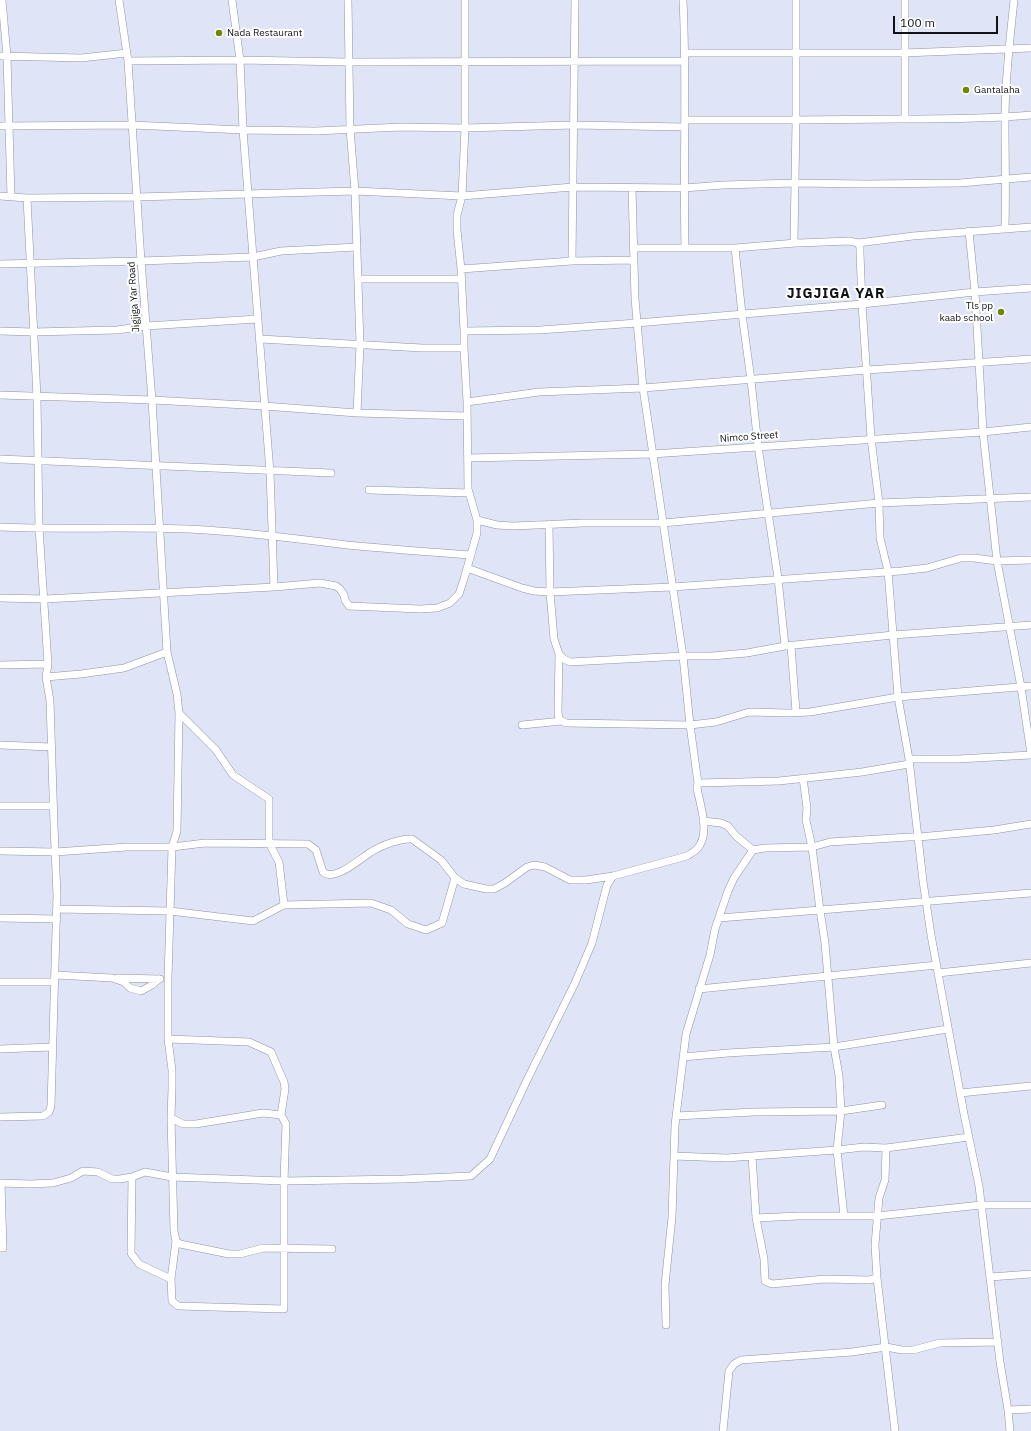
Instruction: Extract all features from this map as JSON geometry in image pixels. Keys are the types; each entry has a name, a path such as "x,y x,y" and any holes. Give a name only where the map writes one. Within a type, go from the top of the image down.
{"street":[{"path":"2,0 11,197"},
{"name":"Jigjiga Yar Road","path":"119,0 128,61 152,400 166,652 177,694 179,713 177,830 172,846 168,978 168,1039 172,1070 172,1177 174,1231 176,1240 171,1279 172,1301 178,1306 284,1309 284,1249"},
{"path":"232,0 240,60 243,130 252,257 270,472 274,587"},
{"path":"348,0 350,130 355,191 360,344 357,413"},
{"path":"0,598 45,599 274,587 320,583 336,586 340,589 349,606 420,609 437,608 450,603 459,594 468,568 477,533 477,520 470,493 462,279 457,240 457,216 462,196 465,128 465,0"},
{"path":"572,261 575,0"},
{"path":"683,0 685,53 685,248"},
{"path":"796,0 794,240 796,243"},
{"path":"905,0 905,119"},
{"path":"1005,228 1005,117 1009,49 1014,0"},
{"path":"685,53 904,53 1031,48"},
{"path":"4,56 81,58 127,53"},
{"path":"128,61 685,61"},
{"path":"0,126 132,125 243,130 316,131 401,127 465,128 685,124 1005,117 1031,115"},
{"path":"0,196 27,198 137,197 355,191 462,196 573,187 684,188 723,184 930,183 1031,177"},
{"path":"0,851 55,852 205,843 308,844 316,850 323,872 333,875 345,870 373,851 399,840 412,839 441,860 455,878 464,884 486,889 494,889 505,884 526,867 534,864 545,867 570,880 586,880 613,876 687,856 697,849 702,840 704,830 697,788 698,783 683,656 643,388 633,260 632,188"},
{"path":"0,1117 43,1116 49,1112 51,1106 57,918 50,701 46,677 48,664 45,599 39,528 37,397 27,198"},
{"path":"633,248 735,248 796,243 849,241 858,243 968,231 1031,227"},
{"path":"698,783 779,781 854,773 909,762 1031,755 1021,687 997,561 983,432 974,292 968,231"},
{"path":"858,243 860,248 862,304 871,438 879,503 880,538 888,571 898,698 909,762 926,902 960,1093 977,1173 1010,1431"},
{"path":"0,264 252,257 281,251 357,247"},
{"path":"735,248 758,446 788,646 796,712"},
{"path":"461,269 572,261 633,260"},
{"path":"358,279 462,279"},
{"path":"464,330 540,330 637,323 1031,288"},
{"path":"0,331 34,332 117,330 146,326 258,319"},
{"path":"260,339 422,348 464,348"},
{"path":"467,402 539,392 643,388 867,370 1031,359"},
{"path":"0,395 152,400 357,413 468,416"},
{"name":"Nimco Street","path":"468,458 652,454 871,438 983,432 1031,427"},
{"path":"0,459 331,474"},
{"path":"369,490 470,493"},
{"path":"477,520 497,525 513,526 549,524 663,523 879,503 1031,497"},
{"path":"549,524 550,592 554,639 559,654 558,712 559,719 562,722"},
{"path":"0,527 159,528 272,535 349,545 471,556"},
{"path":"468,568 534,592 550,592 672,587 927,568 961,558 997,561 1031,560"},
{"path":"559,654 570,662 683,656 712,656 893,635 1031,625"},
{"path":"46,677 124,668 166,652"},
{"path":"0,665 48,664"},
{"path":"522,725 562,722 690,725 716,722 749,712 796,712 826,710 898,698 1031,686"},
{"path":"179,713 216,750 233,775 268,799 269,843 279,862 284,905"},
{"path":"0,745 51,746"},
{"path":"803,778 807,808 806,820 812,847 828,976 834,1047 839,1076 841,1111 837,1150 844,1216"},
{"path":"0,806 53,806"},
{"path":"703,821 721,823 728,826 736,836 753,850"},
{"path":"666,1325 665,1285 672,1217 676,1116 686,1034 710,955 715,929 719,918 734,878 753,850 765,848 812,847 830,842 908,836 918,837 994,830 1031,824"},
{"path":"0,1248 3,1248 0,1183 53,1183 71,1178 83,1171 98,1172 112,1179 120,1180 145,1172 172,1177 284,1181 471,1176 490,1159 578,977 592,943 607,885 613,876"},
{"path":"57,909 170,911 253,921 284,905 371,903 391,910 408,924 426,930 442,924 455,878"},
{"path":"719,918 1031,893"},
{"path":"0,918 57,918"},
{"path":"938,973 1031,963"},
{"path":"699,989 937,965"},
{"path":"112,978 124,982 130,988 141,991 159,979"},
{"path":"0,982 55,979 168,978"},
{"path":"683,1057 834,1047 948,1029"},
{"path":"168,1039 249,1042 271,1052 284,1082 281,1115 286,1124 284,1249"},
{"path":"0,1049 52,1047"},
{"path":"960,1093 1031,1086"},
{"path":"676,1116 761,1112 841,1111 882,1105"},
{"path":"171,1118 183,1124 196,1124 263,1112 281,1115"},
{"path":"674,1156 728,1158 864,1147 886,1148 969,1137"},
{"path":"886,1148 885,1180 879,1198 875,1245 877,1278 896,1431"},
{"path":"752,1156 756,1218 764,1259 765,1281 772,1284 825,1279 869,1280 877,1278"},
{"path":"132,1177 131,1253 139,1264 171,1279"},
{"path":"756,1218 798,1216 877,1216 981,1205 1031,1205"},
{"path":"176,1240 180,1244 229,1254 240,1254 263,1248 332,1249"},
{"path":"990,1277 1031,1274"},
{"path":"722,1431 727,1378 729,1371 734,1364 741,1360 852,1352 886,1347 902,1350 913,1350 940,1343 998,1342"},
{"path":"1008,1410 1031,1409"}],"place":[{"name":"Nada Restaurant","path":"219,33"},
{"name":"Gantalaha","path":"966,90"},
{"name":"Tls pp kaab school","path":"1001,312"}],"district":[{"name":"JIGJIGA YAR","path":"836,294"}]}
